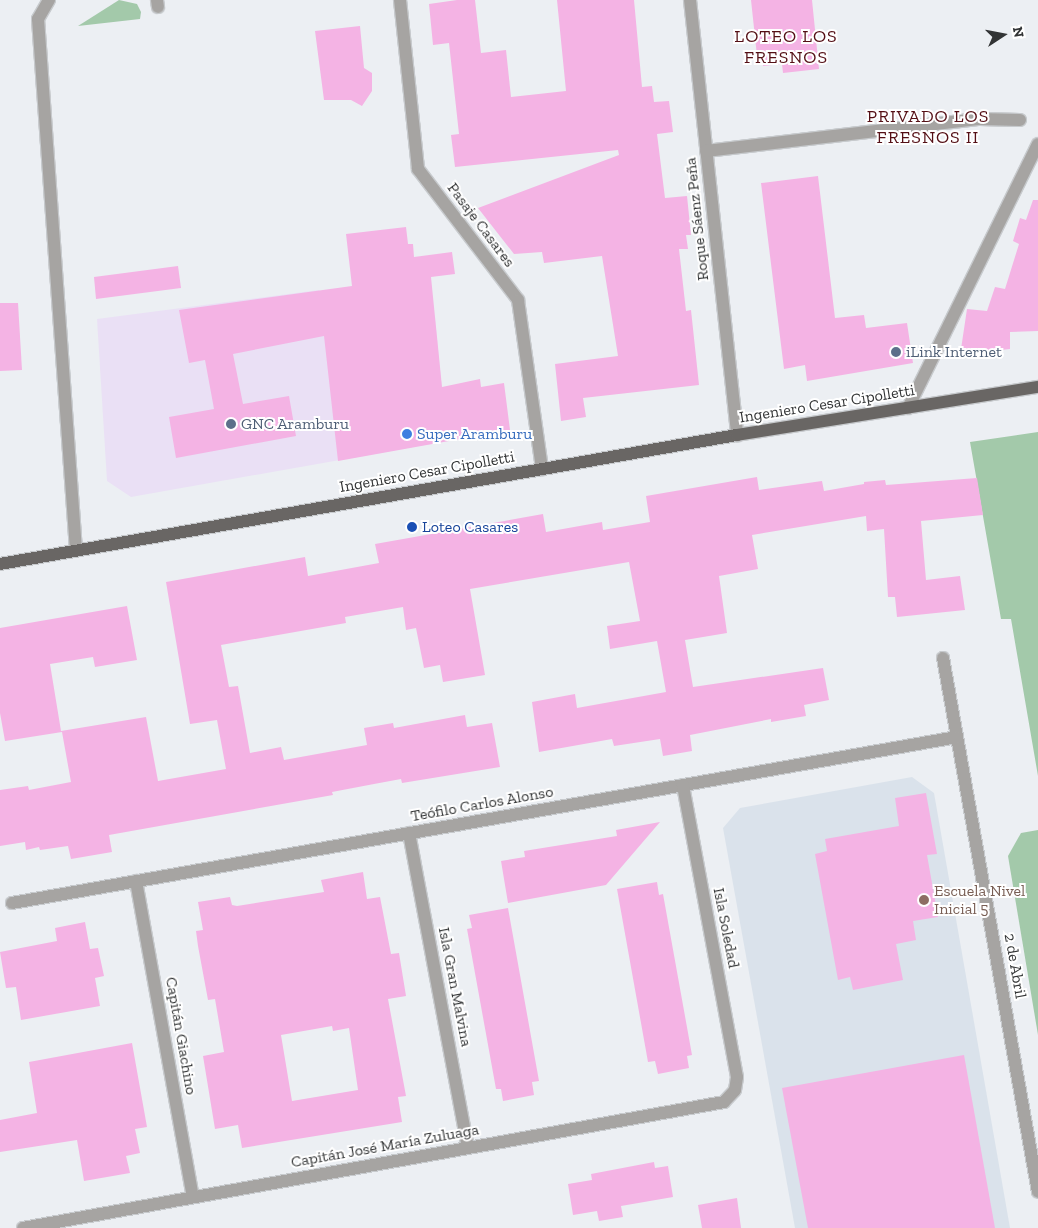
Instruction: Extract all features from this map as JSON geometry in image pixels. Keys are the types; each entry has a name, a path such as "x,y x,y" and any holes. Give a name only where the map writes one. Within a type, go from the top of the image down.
{"main road":[{"name":"Ingeniero Cesar Cipolletti","path":"0,564 737,435 1038,387"}],"street":[{"path":"49,0 40,10 39,29 76,550"},
{"name":"Pasaje Casares","path":"400,0 418,169 518,300 542,469"},
{"name":"Roque Sáenz Peña","path":"690,0 737,435"},
{"path":"706,151 980,119 1020,120"},
{"path":"908,408 1038,144"},
{"name":"2 de Abril","path":"944,658 1038,1192"},
{"name":"Teófilo Carlos Alonso","path":"12,903 957,737"},
{"name":"Isla Soledad","path":"683,785 738,1077"},
{"name":"Isla Gran Malvina","path":"409,833 468,1148"},
{"name":"Capitán Giachino","path":"136,880 193,1198"},
{"name":"Capitán José María Zuluaga","path":"23,1228 724,1102 735,1090 738,1077"}],"shaded area":[{"name":"GNC Aramburu","path":"319,290 324,336 435,318 447,441 131,497 107,481 97,319"},
{"path":"912,777 934,793 1010,1228 795,1228 723,828 740,808"}],"green space":[{"path":"119,0 137,4 141,12 140,19 78,26"},
{"path":"1038,432 1038,776 1011,619 1001,619 970,442"},
{"path":"1038,830 1038,1035 1008,856 1021,833"}],"building":[{"path":"457,0 475,0 481,53 506,50 511,97 566,91 557,0 634,0 642,87 652,86 654,102 669,101 673,132 657,134 665,198 687,196 691,235 686,235 688,249 679,249 686,311 691,310 699,385 583,398 586,417 561,421 555,364 618,356 602,256 544,263 542,252 514,254 478,208 619,155 618,150 455,167 451,135 459,134 449,43 433,45 429,4"},
{"path":"751,0 812,0 819,69 783,73 782,64 763,66 762,56 757,56"},
{"path":"360,26 364,68 372,73 372,91 362,106 351,100 324,100 315,31"},
{"path":"818,176 835,318 864,315 866,328 907,323 913,363 807,381 805,365 784,369 761,183"},
{"path":"1033,200 1038,200 1038,331 1010,332 1010,349 974,353 974,348 961,349 967,309 987,311 995,287 1005,289 1019,244 1013,241 1020,218 1026,220"},
{"path":"406,227 408,244 413,244 414,257 452,252 455,274 431,277 442,387 480,379 481,387 504,383 510,430 338,461 324,336 233,354 243,404 289,396 296,436 176,458 169,417 214,409 205,360 189,363 179,310 352,286 346,234"},
{"path":"178,266 181,288 96,299 94,277"},
{"path":"0,303 18,303 22,370 0,371"},
{"path":"757,477 759,490 822,481 824,491 864,484 864,482 885,480 886,485 977,478 983,515 921,521 926,580 960,576 965,610 897,617 895,597 888,597 884,529 867,531 866,516 752,535 758,569 719,576 727,633 685,640 693,687 823,668 829,700 804,705 806,716 771,722 771,719 690,735 692,751 663,756 660,739 614,746 612,739 539,752 532,702 575,694 577,708 666,692 657,641 610,649 607,626 640,621 629,562 470,589 485,675 443,682 440,665 424,668 416,628 406,630 403,607 345,617 346,623 221,645 229,687 238,686 250,753 281,747 284,760 367,745 364,728 393,723 394,728 465,715 467,727 492,723 500,767 402,783 401,779 332,792 333,795 109,835 112,852 71,859 68,846 40,850 39,847 26,850 25,842 0,846 0,790 28,786 29,790 71,782 62,732 5,741 0,713 0,628 127,606 137,660 95,667 93,657 50,664 61,731 146,717 158,781 226,769 217,720 190,724 166,582 305,557 308,576 379,563 375,544 543,514 546,532 602,522 603,530 650,522 646,496"},
{"path":"926,793 937,854 927,855 938,917 913,921 916,940 896,944 903,980 853,990 850,977 838,980 815,854 827,851 825,839 899,826 895,798"},
{"path":"660,822 606,885 508,903 501,861 525,857 524,851 617,836 616,830"},
{"path":"363,872 367,899 380,897 391,954 399,953 406,996 388,999 406,1096 398,1097 402,1122 242,1148 238,1125 215,1129 203,1056 224,1052 215,999 208,1000 198,946 196,931 203,930 198,902 230,897 232,905 237,906 324,892 321,880","holes":["332,1026 333,1031 349,1028 358,1090 292,1101 281,1035"]},
{"path":"657,882 659,895 663,894 692,1055 687,1056 689,1068 658,1074 655,1061 648,1062 617,889"},
{"path":"508,908 539,1081 532,1082 534,1095 503,1101 501,1089 496,1089 467,929 472,928 469,915"},
{"path":"85,922 90,949 98,948 104,976 95,978 100,1006 21,1020 16,987 6,988 0,952 57,941 55,928"},
{"path":"132,1043 147,1127 135,1129 140,1153 126,1156 130,1173 84,1181 77,1140 0,1152 0,1120 37,1113 29,1062"},
{"path":"964,1055 995,1228 808,1228 782,1088"},
{"path":"654,1162 655,1168 668,1166 673,1197 621,1206 623,1217 599,1221 597,1211 573,1215 568,1184 592,1180 591,1174"},
{"path":"737,1198 741,1228 702,1228 698,1205"}],"place":[{"name":"iLink Internet","path":"896,352"},
{"name":"GNC Aramburu","path":"231,424"},
{"name":"Super Aramburu","path":"407,434"},
{"name":"Loteo Casares","path":"412,527"},
{"name":"Escuela Nivel Inicial 5","path":"924,900"}],"district":[{"name":"LOTEO LOS FRESNOS","path":"786,47"},
{"name":"PRIVADO LOS FRESNOS II","path":"928,127"}]}
